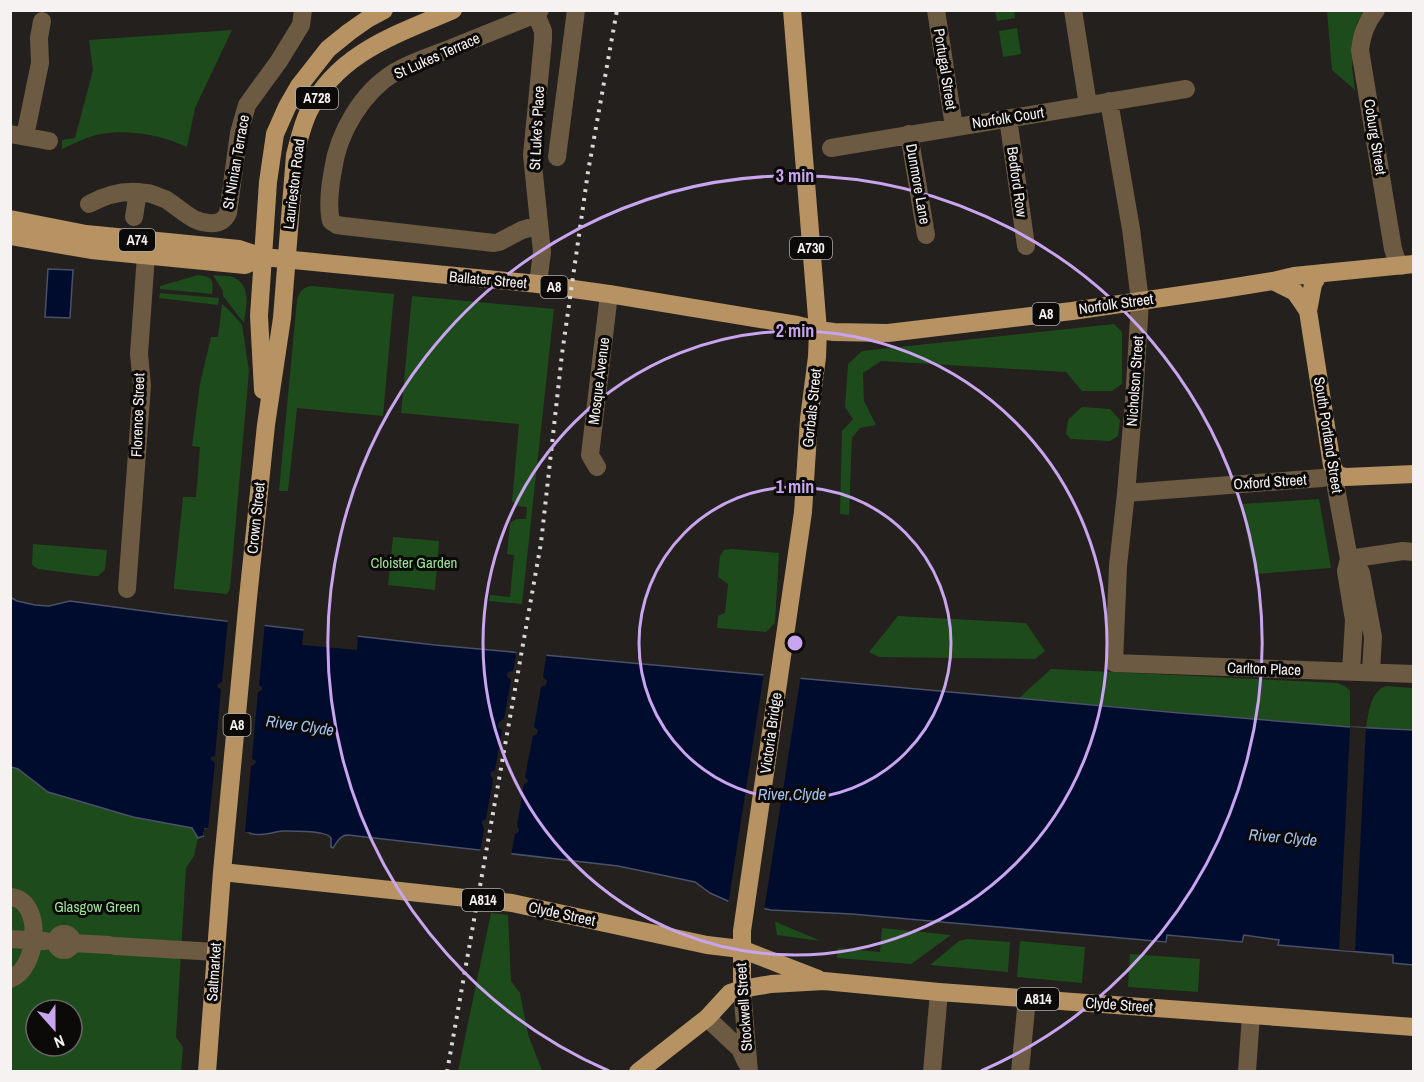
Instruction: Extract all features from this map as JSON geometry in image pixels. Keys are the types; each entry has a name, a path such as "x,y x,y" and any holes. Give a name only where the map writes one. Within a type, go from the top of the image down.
{"main road":[{"name":"Laurieston Road","path":"263,257 271,158 275,134 287,107 312,68 328,49 369,18 384,10"},
{"name":"Laurieston Road","path":"287,259 295,155 309,110 323,87 355,56 395,34 453,10"},
{"name":"Gorbals Street","path":"782,660 803,512 818,330 792,10"},
{"name":"Ballater Street","path":"10,219 147,248"},
{"name":"Ballater Street","path":"10,236 91,250 239,249 263,257 609,294 818,330"},
{"name":"Crown Street","path":"263,257 259,316 266,425"},
{"name":"Crown Street","path":"222,872 266,425 282,318 287,259"},
{"name":"Norfolk Street","path":"818,330 888,333 1140,301 1294,276 1407,265"},
{"name":"South Portland Street","path":"1319,274 1313,284 1308,311 1332,465 1337,475"},
{"path":"1273,281 1295,292 1308,311"},
{"name":"Oxford Street","path":"1337,475 1346,477 1413,474"},
{"name":"Victoria Bridge","path":"745,914 782,660"},
{"name":"Clyde Street","path":"222,872 512,903 686,940 741,949 824,981"},
{"name":"Saltmarket","path":"207,1071 222,872"},
{"name":"Stockwell Street","path":"736,991 745,914"},
{"name":"Clyde Street","path":"736,991 771,984 824,981 939,992 1413,1028"},
{"path":"638,1071 707,1018 736,991"}],"street":[{"name":"St Ninian Terrace","path":"89,204 110,194 138,192 165,200 199,222 218,223 226,217 239,133 247,105 296,34 301,25 303,10"},
{"path":"557,157 576,10"},
{"name":"Portugal Street","path":"936,10 954,127"},
{"path":"1073,10 1088,105"},
{"name":"Coburg Street","path":"1376,10 1367,21 1360,50 1393,249 1396,258 1407,265"},
{"name":"St Lukes Terrace","path":"538,13 394,73 379,85 362,104 344,133 335,156 330,211 331,221 337,225 494,243 539,225"},
{"name":"St Luke's Place","path":"538,13 543,40 532,155 542,252 538,285"},
{"path":"42,21 39,38 40,63 18,135 49,141"},
{"name":"Norfolk Court","path":"831,148 1186,88"},
{"name":"Nicholson Street","path":"1109,101 1131,230 1140,301 1135,388 1118,566 1114,663"},
{"name":"Bedford Row","path":"1008,118 1026,246"},
{"name":"Dunmore Lane","path":"909,134 926,235"},
{"path":"135,217 138,192"},
{"name":"Florence Street","path":"127,589 142,385 139,354 147,248"},
{"name":"Mosque Avenue","path":"597,467 590,455 609,294"},
{"name":"Oxford Street","path":"1126,493 1337,475"},
{"name":"South Portland Street","path":"1337,475 1336,488 1349,559 1346,571 1354,620 1351,672"},
{"path":"1349,559 1408,551"},
{"name":"South Portland Street","path":"1349,559 1361,573 1372,628 1371,672"},
{"name":"Carlton Place","path":"1114,663 1413,674"},
{"path":"10,897 20,899 27,908 33,924 34,940 27,964 18,976 10,979"},
{"path":"10,939 216,952"},
{"name":"Stockwell Street","path":"736,991 730,1006 740,1049 749,1069"},
{"name":"Stockwell Street","path":"736,991 749,1069"},
{"path":"932,1071 939,992"},
{"path":"1020,1071 1027,998"},
{"path":"1247,1071 1251,1015"},
{"name":"Stockwell Street","path":"707,1018 740,1049"}],"green space":[{"path":"995,11 1014,11 1015,18 997,21"},
{"path":"1327,11 1366,11 1357,22 1352,67 1355,90 1332,70"},
{"path":"1017,28 1021,54 1003,57 999,31"},
{"path":"232,30 195,108 187,147 156,136 123,132 96,135 62,149 62,140 75,138 93,70 89,40"},
{"path":"198,275 211,280 212,294 160,289 160,286"},
{"path":"213,275 233,277 243,285 246,297 244,323 223,296 223,291"},
{"path":"312,286 394,294 383,416 297,408 288,491 279,491 297,300 302,290"},
{"path":"160,293 219,298 218,305 159,298"},
{"path":"412,296 554,309 522,604 489,601 490,595 510,597 514,555 507,554 510,523 517,519 526,519 527,507 518,506 512,501 519,424 401,413"},
{"path":"222,304 242,325 249,371 230,588 227,594 174,589 183,497 196,497 200,447 192,446 200,384 211,337 218,337"},
{"path":"1114,324 1122,332 1122,384 1112,391 1082,391 1066,372 881,361 863,373 864,401 876,425 860,428 852,438 849,515 840,514 842,431 853,419 845,407 848,364 862,351"},
{"path":"1082,407 1110,409 1120,420 1118,436 1110,441 1071,439 1066,434 1068,420"},
{"path":"1319,499 1331,568 1255,574 1241,504"},
{"name":"Cloister Garden","path":"393,537 439,541 435,590 388,585"},
{"path":"33,544 107,550 105,570 98,576 93,576 38,569 32,565"},
{"path":"724,550 779,553 775,623 766,632 717,628 718,616 725,613 728,584 718,577 720,556"},
{"path":"898,616 1026,623 1045,651 1035,659 879,657 869,652"},
{"path":"1051,669 1337,683 1350,691 1350,727 1019,698"},
{"path":"1386,686 1413,688 1413,730 1366,728 1373,698"},
{"name":"Glasgow Green","path":"11,767 18,769 48,792 133,817 192,828 198,838 194,856 186,868 176,1037 183,1047 181,1071 11,1071"},
{"path":"491,913 508,915 511,981 520,993 528,1034 542,1071 458,1071"},
{"path":"776,922 821,941 777,935"},
{"path":"882,928 951,935 911,964 837,958 838,948 880,952"},
{"path":"967,939 1010,942 1008,972 930,965 959,941"},
{"path":"1020,941 1085,947 1082,983 1017,977"},
{"path":"1130,954 1200,959 1198,992 1128,987"}],"water":[{"path":"48,269 73,270 70,318 45,317"},
{"name":"River Clyde","path":"10,597 35,605 49,606 70,601 435,645 1180,713 1413,730 1413,965 1393,963 1393,955 1278,945 1279,940 1244,935 1242,942 1167,935 1166,942 852,914 771,910 728,901 710,893 695,882 618,866 348,835 337,841 333,848 328,835 309,831 283,831 257,835 205,829 204,836 198,838 192,828 133,817 48,792 18,769 11,767"}],"pier":[{"path":"228,618 265,622 259,685 262,690 258,692 252,759 256,761 251,766 245,832 249,833 249,836 207,832 207,836 204,836 204,829 208,829 215,763 211,757 215,756 221,689 217,687 222,682"},
{"path":"304,627 358,633 357,650 302,645"},
{"path":"517,649 547,652 543,677 547,681 546,685 541,687 534,727 538,730 533,736 525,777 528,780 524,784 517,826 519,832 515,834 511,856 480,853 484,828 482,821 486,819 493,779 490,775 495,770 502,730 498,727 499,722 504,719 511,680 507,676 508,672 513,671"},
{"path":"764,672 801,675 764,911 728,905"},
{"path":"1350,727 1366,728 1355,951 1339,950"}],"railway":[{"path":"447,1072 541,543 562,354 588,172 617,10"}]}
